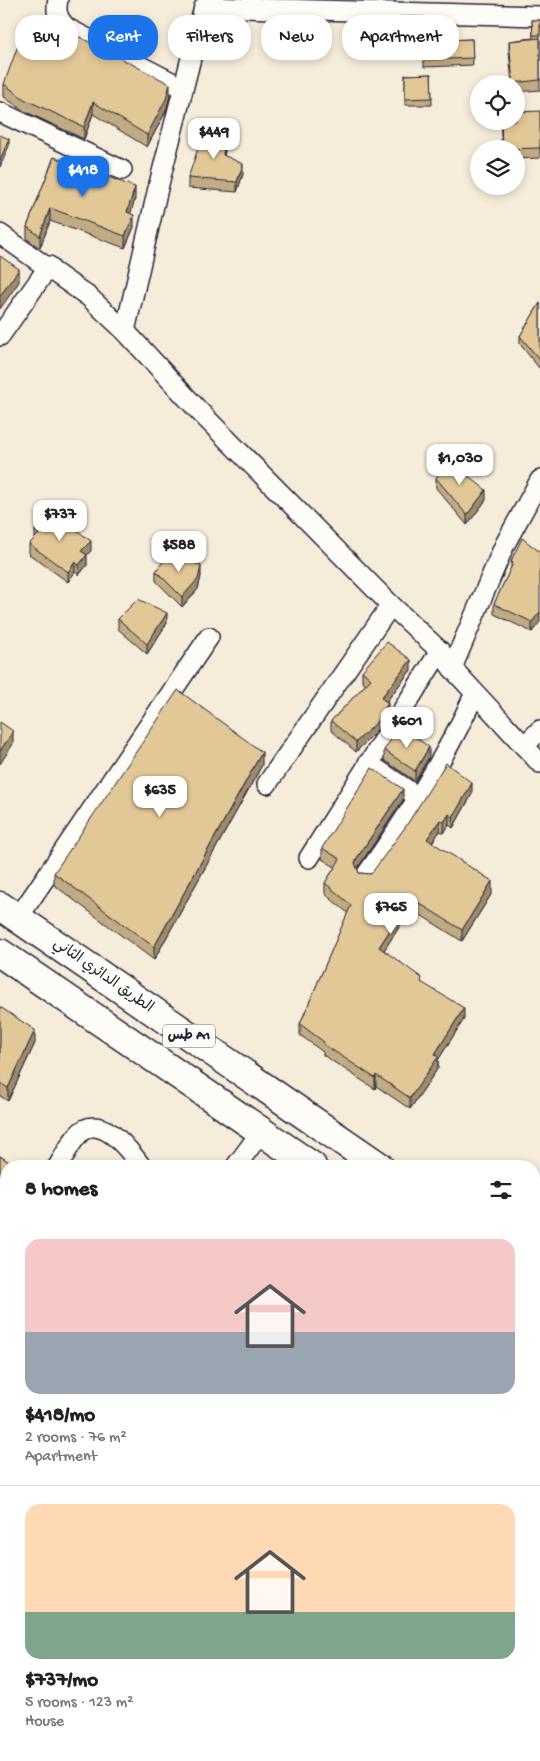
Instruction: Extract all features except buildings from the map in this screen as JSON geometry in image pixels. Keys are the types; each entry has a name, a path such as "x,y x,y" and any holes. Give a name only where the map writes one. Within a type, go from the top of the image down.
{"highway":[{"name":"الطريق الدائري الثاني","path":"9,912 369,1160"},
{"name":"طس A1","path":"0,953 303,1160"}],"street":[{"path":"58,0 57,14 60,21 67,28 184,88"},
{"path":"125,331 205,4 540,16"},
{"path":"0,112 122,170"},
{"path":"0,234 49,266 89,297 125,331 200,412 391,605 440,651 475,694 540,763"},
{"path":"0,336 49,266"},
{"path":"452,668 505,544 540,480"},
{"path":"266,784 391,605"},
{"path":"9,912 209,637"},
{"path":"309,858 440,651"},
{"path":"366,875 418,797 457,733 475,694"},
{"path":"524,746 540,730"},
{"path":"368,763 418,797"},
{"path":"62,1160 78,1135 95,1128 107,1132 126,1144 137,1160"},
{"path":"240,1160 261,1132"}]}
